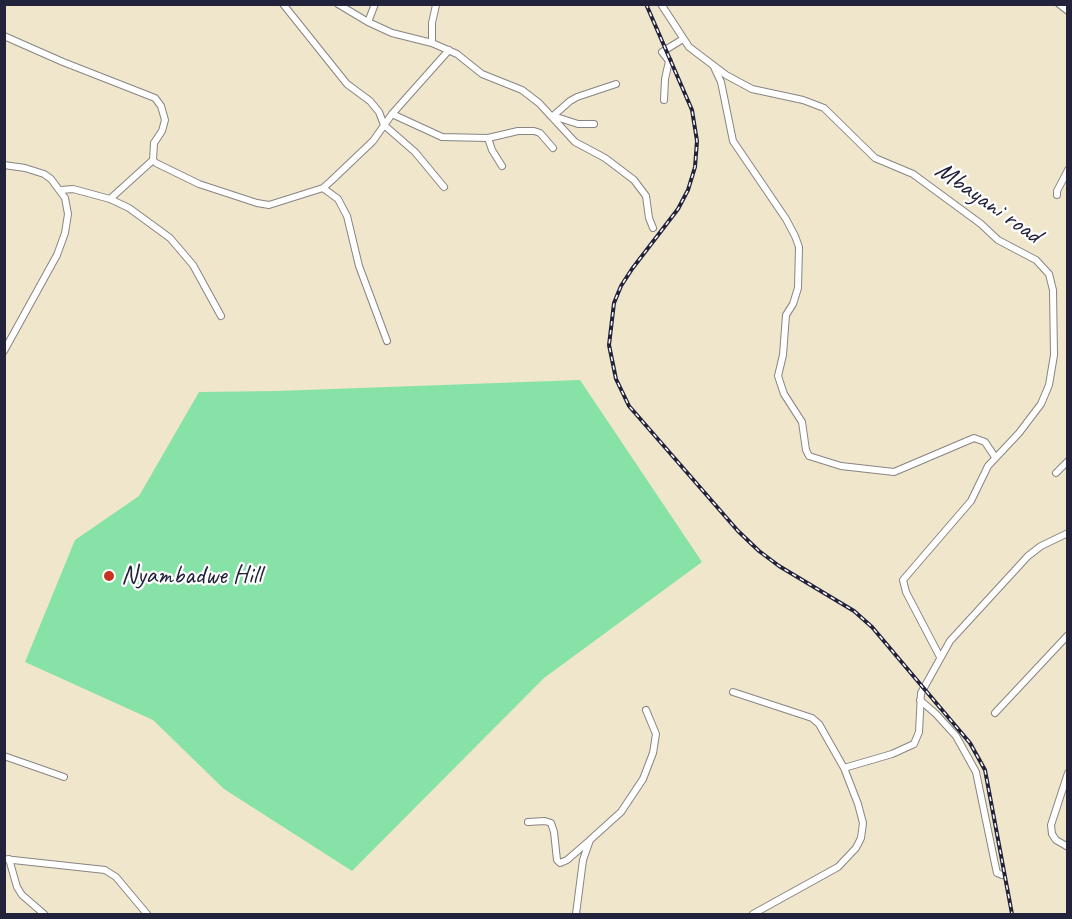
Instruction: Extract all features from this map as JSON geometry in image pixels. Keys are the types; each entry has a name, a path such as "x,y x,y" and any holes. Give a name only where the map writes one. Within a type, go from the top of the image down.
{"street":[{"path":"284,4 347,84 377,108 384,125 416,152 444,187"},
{"path":"338,4 392,33 449,50 461,56 482,74 522,90 552,115 575,142 605,158 634,180 646,196 653,228"},
{"path":"368,22 375,4"},
{"name":"Mbayani road","path":"661,4 689,47 726,75 752,89 804,100 824,108 875,158 913,174 981,224 998,240 1032,258 1047,269 1053,284 1054,348 1049,385 1037,412 995,457 988,466 976,495 903,580 906,592 940,657"},
{"path":"1059,4 1068,11"},
{"path":"432,44 432,23 436,5"},
{"path":"4,36 155,98 161,106 165,120 162,131 154,142 153,160 110,199"},
{"path":"664,100 664,79 669,61 662,52 683,39"},
{"path":"153,160 162,167 199,184 262,204 282,203 323,188 363,152 392,114 449,50"},
{"path":"712,64 722,82 733,141 754,176 786,219 799,248 798,288 793,304 786,315 783,355 778,376 784,394 802,422 809,456 841,466 894,472 974,438 985,442 995,457"},
{"path":"552,115 578,97 616,84"},
{"path":"392,114 438,136 466,139 488,138 518,131 534,131 553,148"},
{"path":"552,115 578,124 594,124"},
{"path":"488,138 502,166"},
{"path":"4,165 44,174 51,179 65,198 68,214 65,233 57,255 4,351"},
{"path":"1057,195 1068,170"},
{"path":"323,188 338,199 347,216 359,266 387,341"},
{"path":"61,190 73,189 110,199 129,208 170,238 198,273 221,316"},
{"path":"1056,473 1068,461"},
{"path":"844,768 914,744 919,732 921,693 940,657 962,627 1028,556 1041,546 1068,533"},
{"path":"995,712 1068,635"},
{"path":"733,692 815,720 844,768 863,823 861,838 848,858 828,874 753,915"},
{"path":"920,700 956,736 976,772 997,873 1002,875"},
{"path":"528,822 545,820 551,823 557,860 560,862 567,860 621,812 643,779 655,744 656,734 646,710"},
{"path":"4,756 64,777"},
{"path":"1068,773 1051,825 1052,834 1056,840 1068,847"},
{"path":"576,915 583,860 590,840"},
{"path":"44,915 22,896 7,859 105,870 117,877 147,915"}],"green space":[{"path":"580,380 702,562 544,678 352,871 224,789 153,720 25,662 75,540 139,496 199,392"}],"railway":[{"path":"646,4 692,110 697,141 695,167 688,190 678,209 632,269 614,303 609,345 616,379 629,406 738,531 779,566 854,611 872,627 970,743 985,770 1012,914"}],"place":[{"name":"Nyambadwe Hill","path":"109,576"}]}
